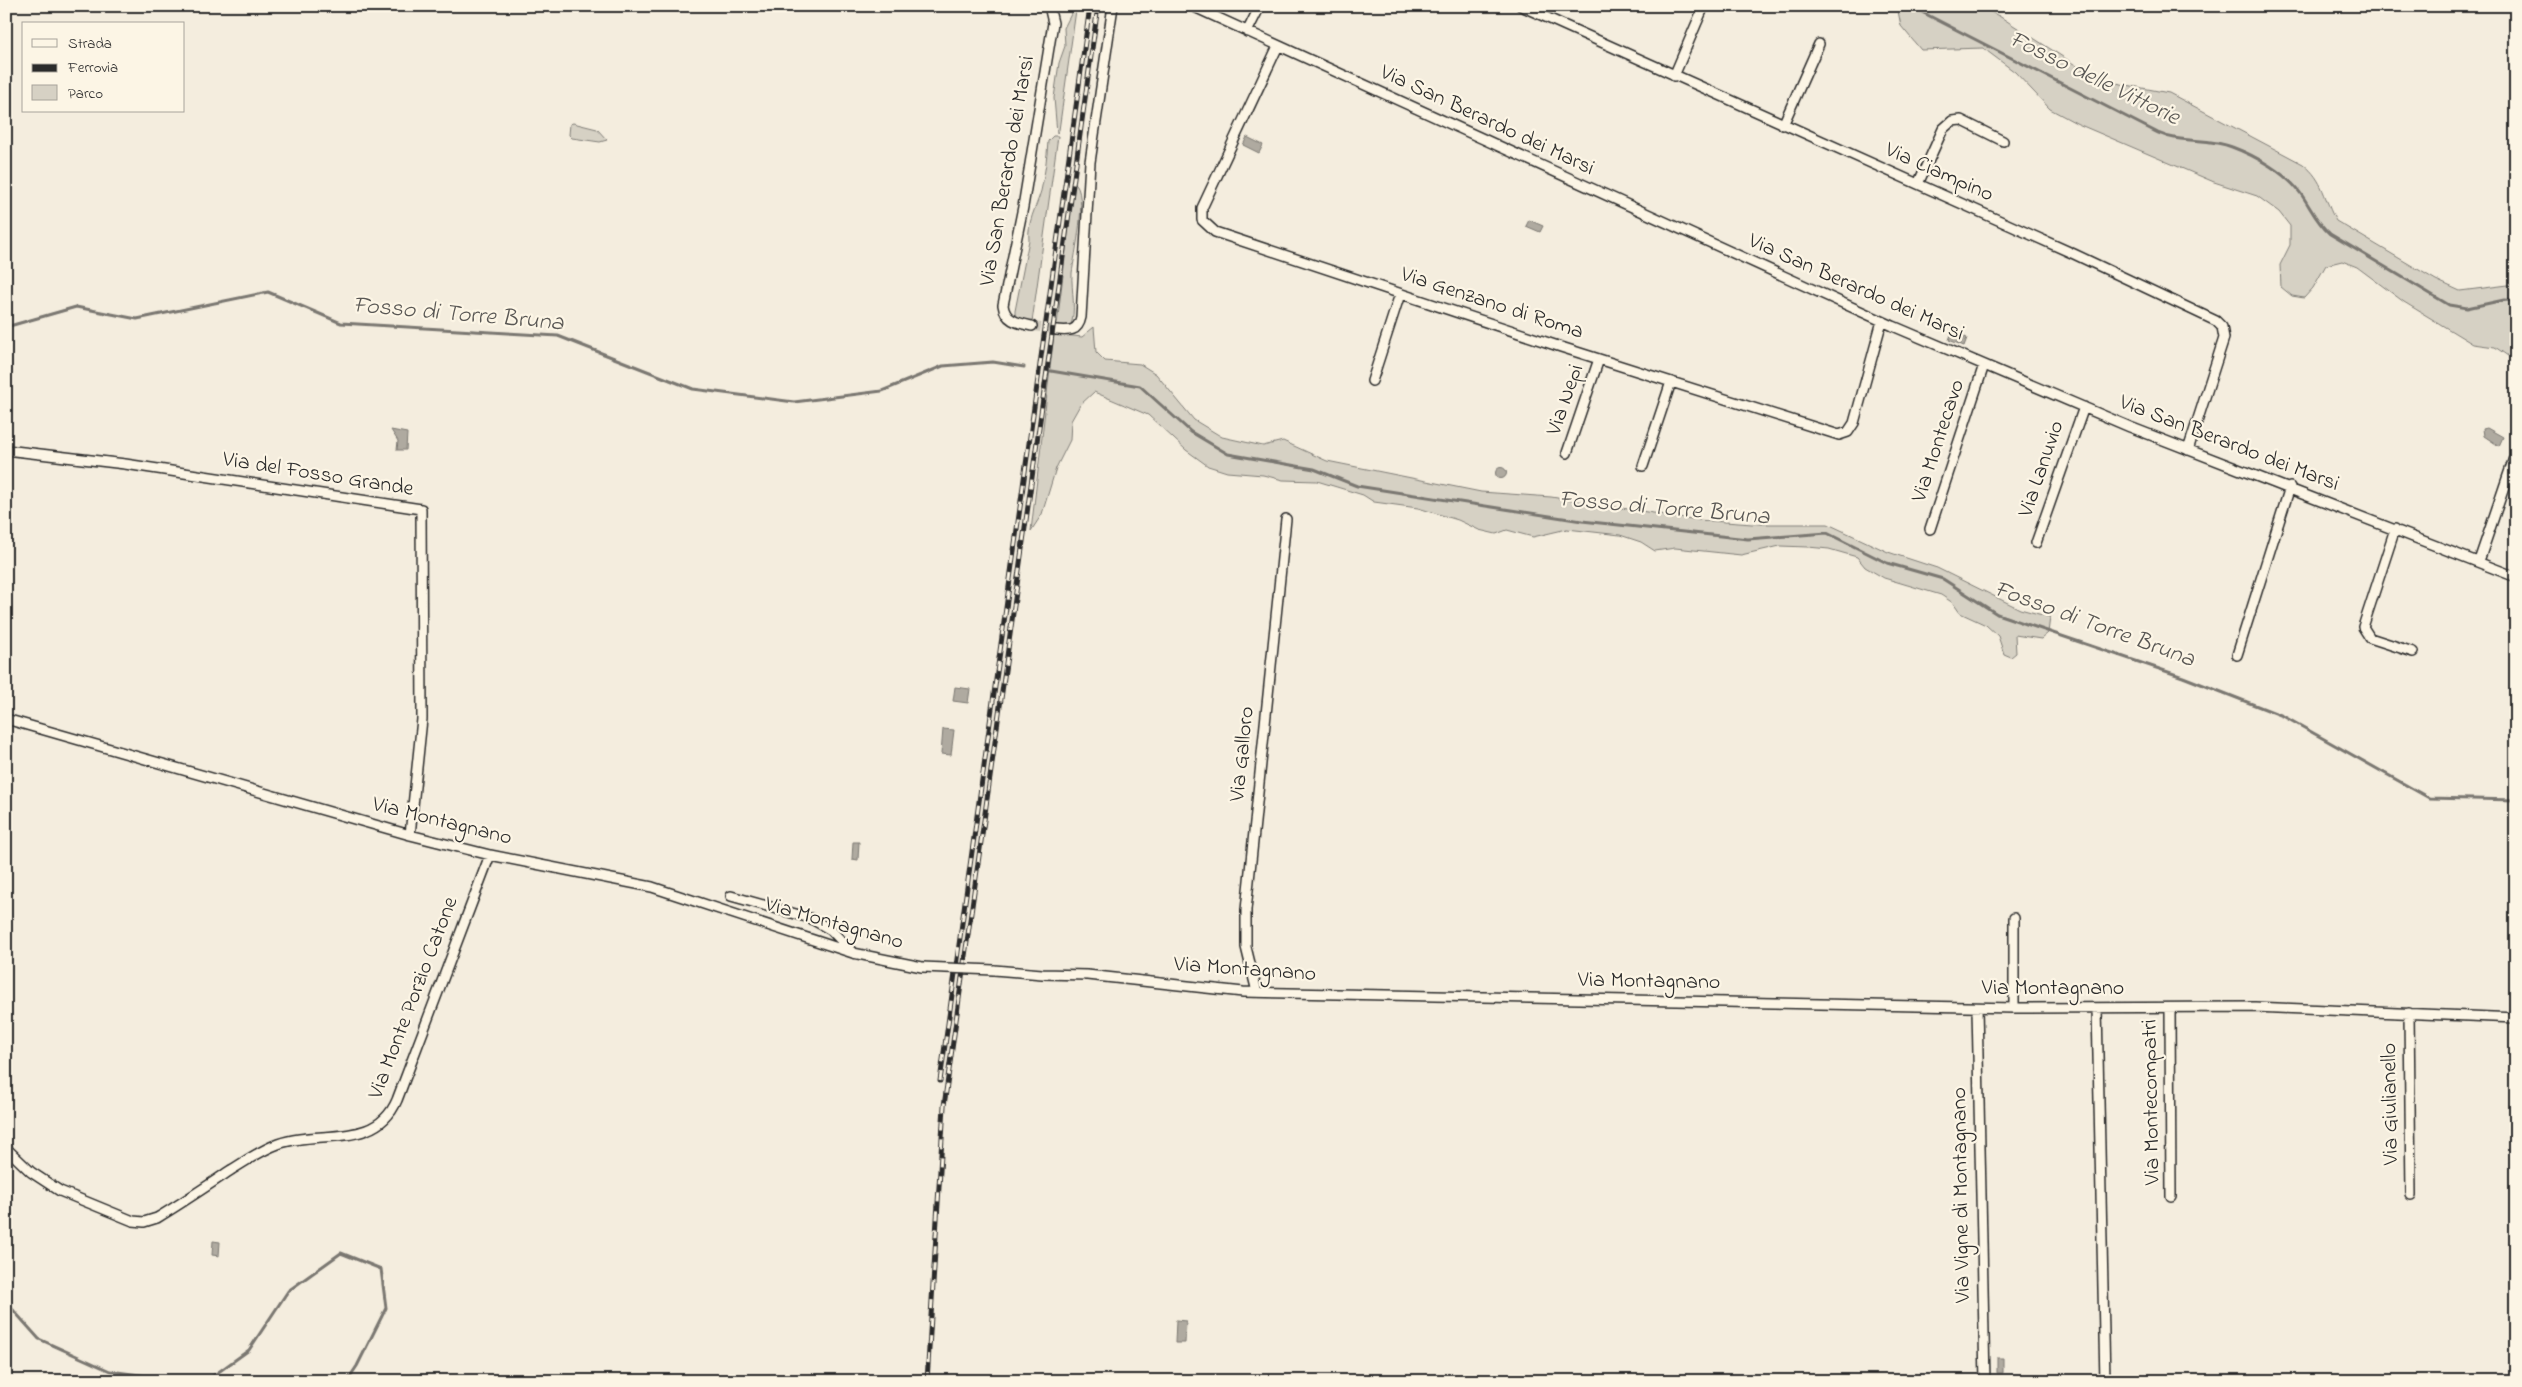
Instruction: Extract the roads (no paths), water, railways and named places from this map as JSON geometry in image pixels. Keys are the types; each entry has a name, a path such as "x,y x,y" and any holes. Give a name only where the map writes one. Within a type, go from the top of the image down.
{"street":[{"name":"Via San Berardo dei Marsi","path":"1032,326 1012,320 1006,313 1003,305 1023,207 1052,33 1053,20 1050,6"},
{"path":"1056,330 1073,330 1080,320 1090,162 1114,6"},
{"name":"Via San Berardo dei Marsi","path":"1192,6 1882,321 2188,450 2290,487 2516,577"},
{"path":"1248,32 1260,6"},
{"name":"Via Ciampino","path":"1521,6 2074,254 2220,324 2224,331 2224,342 2188,450"},
{"path":"1674,76 1704,6"},
{"path":"1783,125 1818,44"},
{"name":"Via Genzano di Roma","path":"1278,46 1202,208 1202,220 1209,229 1222,236 1836,434 1844,434 1850,430 1856,418 1882,321"},
{"path":"1918,184 1943,129 1952,121 1961,120 2003,141"},
{"path":"1372,381 1400,294"},
{"name":"Via Nepi","path":"1567,453 1599,359"},
{"name":"Via Montecavo","path":"1930,529 1984,364"},
{"path":"1643,466 1671,382"},
{"name":"Via Lanuvio","path":"2036,543 2084,407"},
{"name":"Via del Fosso Grande","path":"6,450 125,464 424,509 422,719 410,834"},
{"path":"2479,561 2514,458"},
{"path":"2236,654 2290,487"},
{"name":"Via Galloro","path":"1257,992 1246,947 1246,910 1286,519"},
{"path":"2395,529 2363,628 2370,638 2413,652"},
{"name":"Via Montagnano","path":"6,719 490,855 667,891 853,953 922,967 1087,975 1210,989 1257,992 1977,1008 2254,1007 2516,1018"},
{"name":"Via Monte Porzio Catone","path":"6,1148 30,1172 55,1189 130,1220 144,1222 157,1218 273,1145 296,1140 355,1135 377,1125 388,1115 395,1104 490,855"},
{"path":"731,896 810,918 831,930 853,953"},
{"path":"2014,918 2014,1008"},
{"name":"Via Vigne di Montagnano","path":"1977,1008 1985,1381"},
{"path":"2097,1008 2105,1381"},
{"name":"Via Montecompatri","path":"2170,1008 2172,1197"},
{"name":"Via Giulianello","path":"2409,1014 2411,1195"}],"waterway":[{"name":"Fosso delle Vittorie","path":"1910,6 2158,133 2176,138 2223,144 2260,160 2279,172 2295,186 2317,220 2330,234 2449,305 2467,308 2504,300 2516,301"},
{"name":"Fosso di Torre Bruna","path":"6,327 76,307 137,319 268,292 341,323 558,336 693,389 794,402 882,391 943,366 993,362 1024,367"},
{"name":"Fosso di Torre Bruna","path":"1051,371 1140,386 1191,432 1228,454 1314,469 1357,486 1582,521 1748,539 1827,533 1887,563 1943,579 1997,614 2183,677 2283,716 2429,798 2516,800"},
{"path":"206,1381 249,1350 288,1291 341,1253 381,1269 386,1308 357,1366 347,1381"},
{"path":"6,1302 39,1339 110,1371 184,1381"}],"tunnel":[{"path":"1032,326 1056,330"}],"railway":[{"path":"940,1081 1090,6"},
{"path":"927,1381 944,1106 1098,6"}]}
